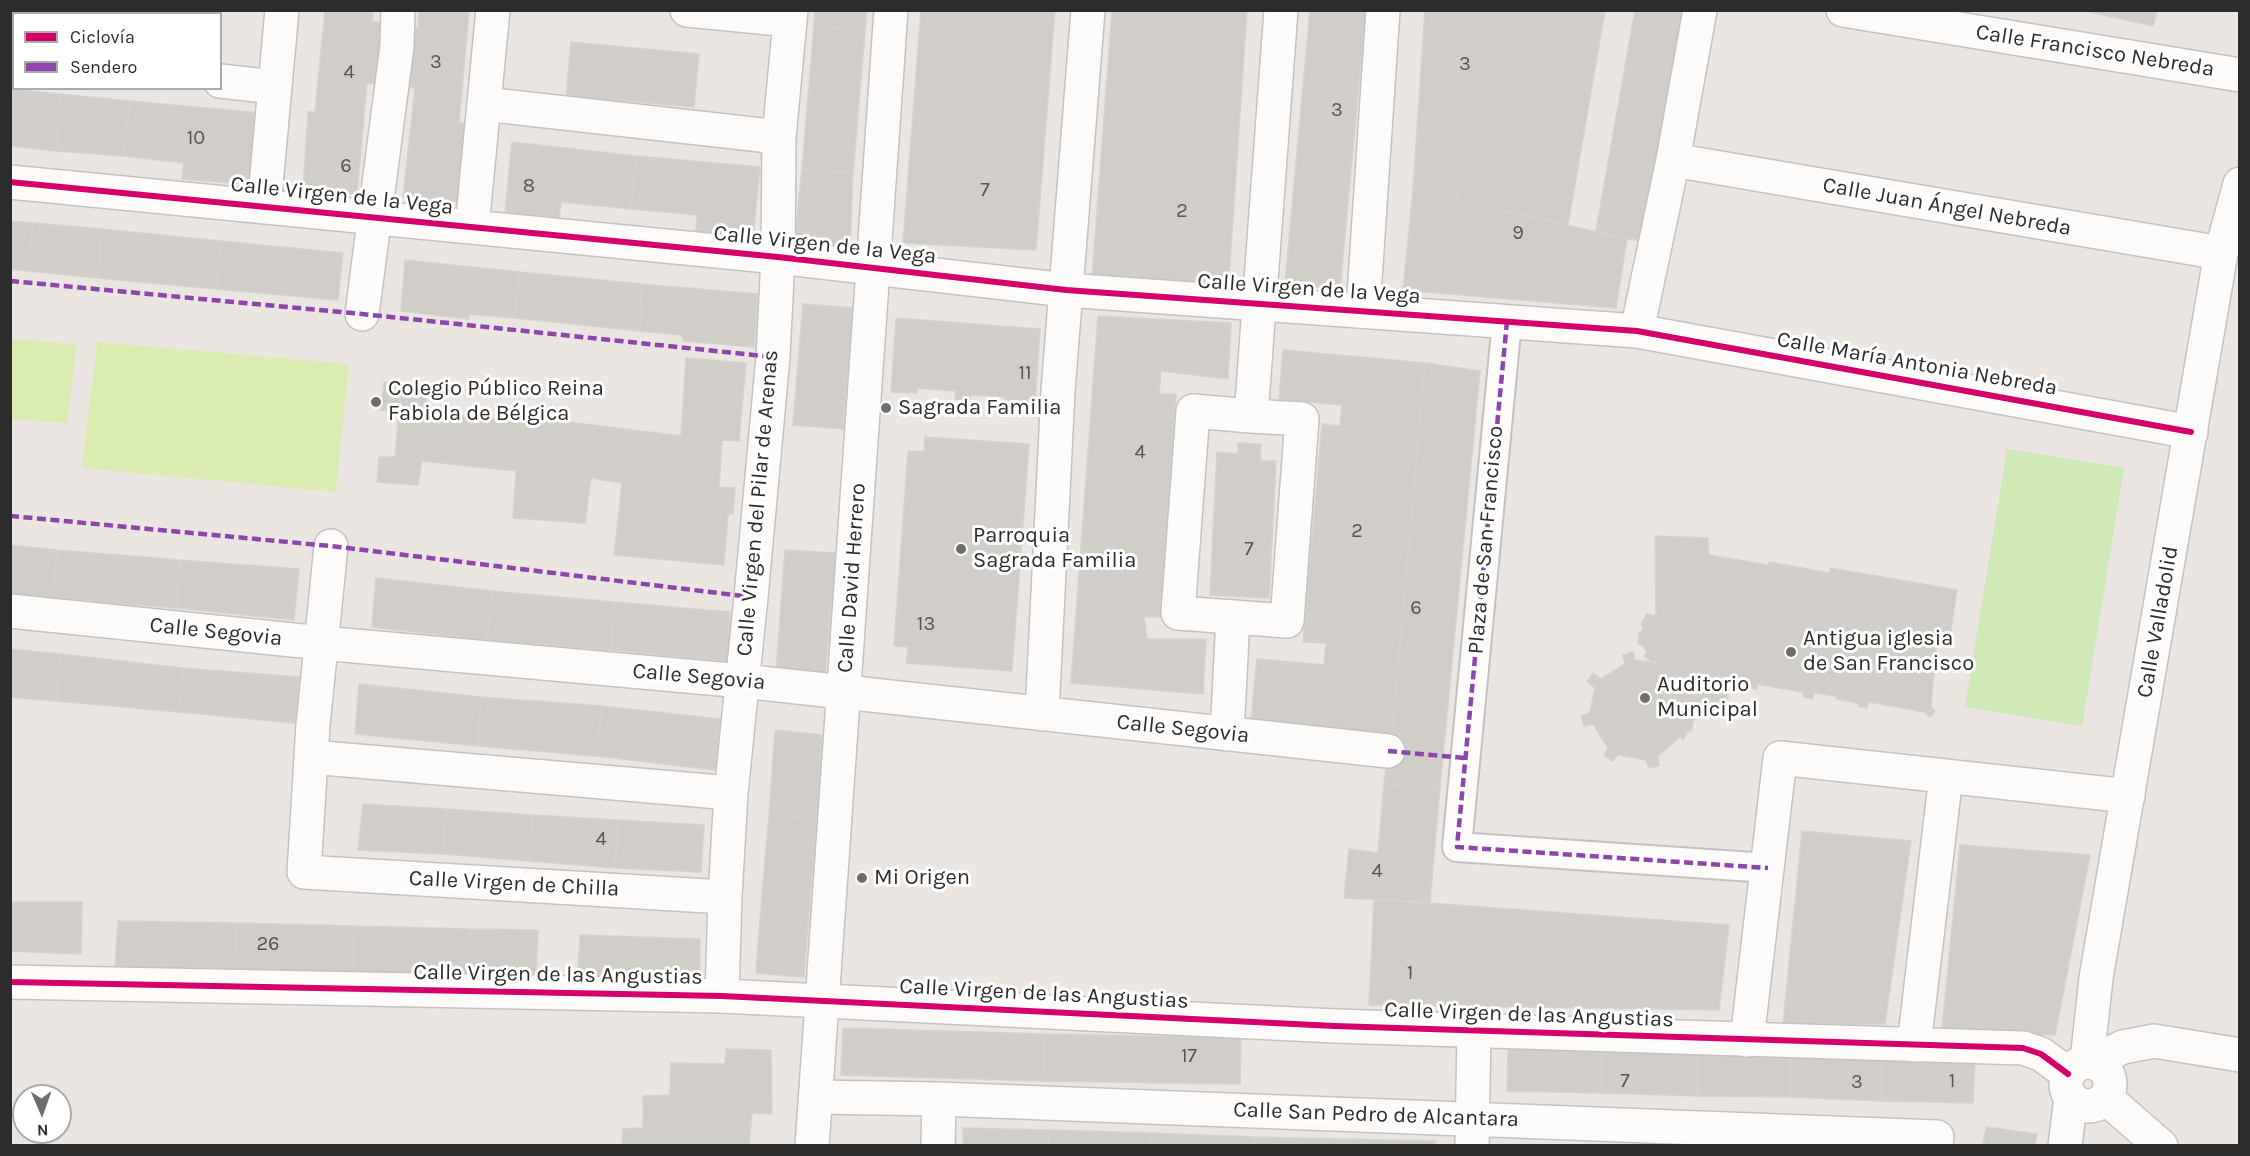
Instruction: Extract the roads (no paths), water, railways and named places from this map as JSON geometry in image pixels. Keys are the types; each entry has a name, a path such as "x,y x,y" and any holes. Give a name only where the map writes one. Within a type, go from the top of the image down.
{"street":[{"path":"264,207 282,10"},
{"path":"362,314 397,46 398,10"},
{"path":"471,227 493,10"},
{"path":"687,10 791,15"},
{"name":"Calle David Herrero","path":"812,1146 891,10"},
{"path":"1042,714 1058,391 1088,10"},
{"path":"1251,416 1281,10"},
{"path":"1363,310 1383,10"},
{"path":"1637,331 1674,160 1700,10"},
{"name":"Calle Francisco Nebreda","path":"1843,10 2240,75"},
{"name":"Calle Virgen del Pilar de Arenas","path":"722,996 731,793 772,369 778,257 779,136 791,15"},
{"path":"222,81 275,87"},
{"path":"484,104 779,136"},
{"name":"Calle Juan Ángel Nebreda","path":"1674,160 2221,253"},
{"name":"Calle Virgen de la Vega","path":"10,182 778,257 1066,290 1637,331"},
{"name":"Calle Valladolid","path":"2066,1146 2084,1083 2093,994 2221,253 2240,184"},
{"name":"Plaza de San Francisco","path":"1507,321 1454,756 1457,847 1768,868"},
{"name":"Calle María Antonia Nebreda","path":"1637,331 2191,432"},
{"path":"1194,411 1302,419 1287,621 1233,617 1179,613 1194,411"},
{"path":"331,546 311,757 731,793"},
{"name":"Calle Segovia","path":"10,611 322,643 742,681 1388,751"},
{"path":"1227,734 1233,617"},
{"name":"Calle Virgen de Chilla","path":"311,757 304,872 725,897"},
{"path":"1747,1040 1780,758 2128,796"},
{"path":"1914,1045 1946,776"},
{"name":"Calle Virgen de las Angustias","path":"10,982 722,996 1335,1026 2023,1048 2041,1054 2084,1083 2161,1146"},
{"path":"1472,1132 1474,1031"},
{"path":"2084,1083 2123,1047 2154,1041 2240,1055"},
{"name":"Calle San Pedro de Alcantara","path":"816,1097 939,1100 1472,1132 1936,1141"},
{"path":"938,1146 939,1100"}],"place":[{"name":"Colegio Público Reina Fabiola de Bélgica","path":"376,402"},
{"name":"Sagrada Familia","path":"886,408"},
{"name":"Parroquia Sagrada Familia","path":"961,549"},
{"name":"Antigua iglesia de San Francisco","path":"1791,652"},
{"name":"Auditorio Municipal","path":"1645,698"},
{"name":"Mi Origen","path":"862,878"}]}
